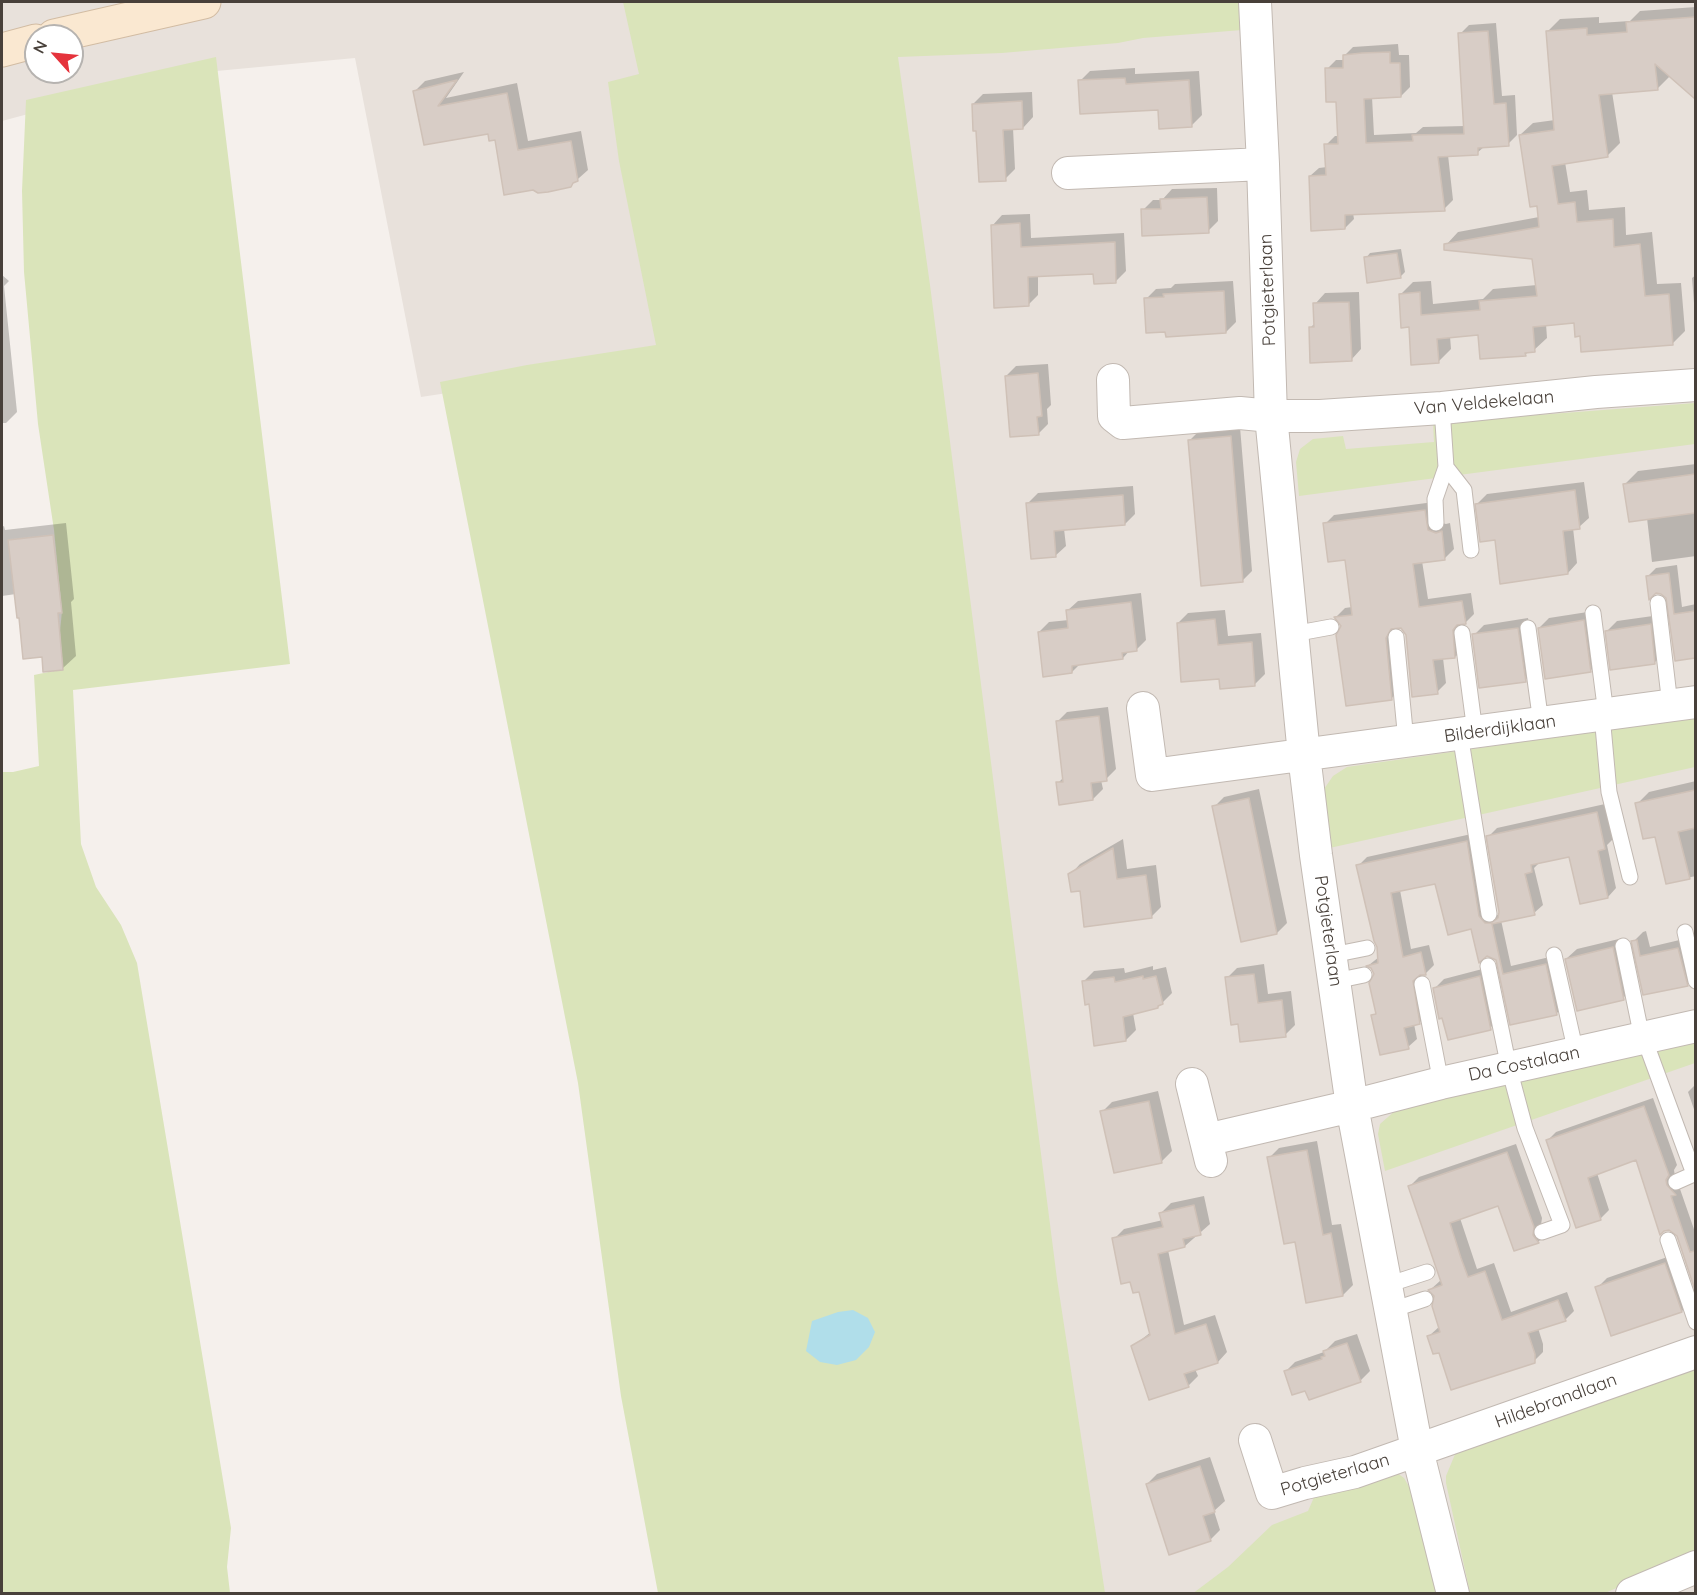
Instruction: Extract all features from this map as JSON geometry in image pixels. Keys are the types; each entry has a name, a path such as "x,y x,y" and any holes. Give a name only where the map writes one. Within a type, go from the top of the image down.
{"main road":[{"path":"84,29 204,2"},
{"path":"2,51 24,45"}],"street":[{"name":"Potgieterlaan","path":"1255,2 1271,416 1316,855 1344,970 1352,1106 1417,1450 1453,1593"},
{"path":"1068,173 1263,164"},
{"path":"1113,380 1114,416 1123,423 1240,413 1271,416"},
{"name":"Van Veldekelaan","path":"1271,416 1320,416 1442,408 1596,392 1695,385"},
{"name":"Bilderdijklaan","path":"1304,755 1683,704"},
{"path":"1143,708 1152,775 1304,755"},
{"name":"Da Costalaan","path":"1352,1106 1441,1083 1695,1026"},
{"path":"1192,1084 1208,1150 1352,1106"},
{"name":"Hildebrandlaan","path":"1417,1450 1695,1352"},
{"name":"Potgieterlaan","path":"1255,1440 1272,1493 1355,1472 1417,1450"},
{"path":"1638,1592 1695,1567"}],"lane":[{"path":"1436,523 1435,499 1446,467 1442,408"},
{"path":"1446,467 1464,490 1472,550"},
{"path":"1658,603 1683,704"},
{"path":"1593,613 1610,796 1630,877"},
{"path":"1293,634 1331,627"},
{"path":"1528,628 1541,723"},
{"path":"1462,633 1467,733 1489,914"},
{"path":"1396,637 1406,741"},
{"path":"1685,932 1695,981"},
{"path":"1623,946 1643,1038 1694,1174 1676,1182"},
{"path":"1344,970 1367,948"},
{"path":"1554,955 1576,1053"},
{"path":"1488,966 1509,1068 1525,1128 1562,1225 1542,1232"},
{"path":"1422,984 1441,1083"},
{"path":"1668,1240 1695,1322"},
{"path":"1389,1298 1427,1272"},
{"path":"1389,1298 1425,1299"}],"shaded area":[{"path":"2,2 1695,2 1695,1593 1091,1593 716,352 421,397 355,58 174,75 2,121"}],"green space":[{"path":"623,2 1245,2 1242,30 1002,53 898,57 930,285 1057,1279 1105,1593 658,1593 621,1396 578,1083 440,382 527,365 656,345 619,161 608,82 639,74"},
{"path":"216,57 290,664 73,690 81,844 96,887 121,925 137,963 231,1528 227,1567 230,1593 2,1594 2,772 39,766 34,675 63,669 60,631 62,611 54,530 38,424 24,272 22,191 26,100"},
{"path":"1695,403 1695,444 1299,496 1296,462 1300,449 1313,439 1343,436 1346,449 1434,442 1433,423"},
{"path":"1695,717 1695,767 1325,849 1322,792 1333,776 1347,767"},
{"path":"1695,1041 1695,1063 1385,1171 1378,1134 1380,1124 1396,1110"},
{"path":"1695,1360 1695,1554 1605,1593 1470,1593 1446,1483 1446,1476 1456,1452"},
{"path":"1393,1470 1404,1478 1411,1490 1437,1593 1192,1594 1228,1567 1272,1525 1308,1511 1315,1495"}],"water":[{"path":"853,1310 868,1318 875,1332 869,1347 856,1360 837,1365 820,1362 806,1351 812,1321 838,1312"}],"building":[{"path":"1695,17 1695,99 1655,64 1658,90 1599,95 1608,157 1552,166 1558,204 1575,202 1577,222 1613,219 1614,247 1640,244 1645,296 1669,294 1673,345 1581,352 1580,336 1575,337 1574,323 1533,327 1535,352 1525,353 1526,356 1480,359 1478,335 1437,339 1439,363 1411,365 1409,327 1401,328 1399,294 1420,292 1421,315 1480,310 1479,301 1537,296 1532,259 1444,250 1444,244 1539,227 1537,206 1530,207 1519,135 1554,130 1546,31 1587,28 1587,35 1627,32 1626,22"},
{"path":"1488,31 1494,104 1506,103 1509,146 1478,148 1478,155 1438,157 1445,211 1345,215 1345,229 1311,231 1309,176 1326,175 1324,144 1338,144 1336,102 1326,102 1325,68 1343,68 1343,55 1362,53 1390,52 1390,63 1400,63 1401,97 1364,99 1366,143 1413,141 1412,135 1464,134 1458,33"},
{"path":"1125,78 1126,84 1189,80 1192,127 1159,129 1158,110 1080,114 1078,80"},
{"path":"457,80 438,106 507,93 518,150 571,141 578,181 571,187 548,192 538,193 533,190 504,195 495,140 489,141 488,134 424,145 413,91"},
{"path":"1022,101 1023,129 1003,130 1006,181 979,182 972,104"},
{"path":"1207,197 1209,233 1142,236 1141,209 1161,209 1160,199"},
{"path":"1020,223 1021,247 1115,242 1116,283 1094,284 1093,274 1028,277 1029,306 994,308 991,225"},
{"path":"1397,253 1401,278 1367,283 1364,257"},
{"path":"1224,291 1226,333 1166,337 1165,332 1146,333 1144,298 1164,297 1163,294"},
{"path":"1349,302 1352,361 1310,363 1309,327 1314,327 1313,303"},
{"path":"1038,373 1042,416 1037,417 1039,435 1010,437 1005,376"},
{"path":"1231,436 1243,582 1201,586 1188,440"},
{"path":"1695,474 1695,513 1629,522 1623,484"},
{"path":"1575,490 1580,529 1563,531 1568,574 1500,584 1495,540 1480,542 1475,504"},
{"path":"1123,495 1125,525 1054,531 1056,557 1031,559 1026,503"},
{"path":"1425,510 1428,530 1436,533 1442,531 1445,560 1413,564 1419,607 1462,601 1466,624 1457,625 1453,630 1455,658 1433,660 1438,694 1412,697 1406,635 1401,628 1391,629 1386,638 1392,700 1346,706 1336,635 1341,626 1334,617 1352,615 1345,560 1328,562 1323,523"},
{"path":"53,535 62,613 58,613 63,670 43,672 42,657 23,659 8,540"},
{"path":"1669,573 1674,614 1695,611 1695,658 1675,661 1666,598 1656,593 1649,600 1646,576"},
{"path":"1131,602 1137,651 1122,653 1123,659 1072,666 1072,673 1043,677 1038,632 1068,628 1066,610"},
{"path":"1215,619 1218,645 1252,642 1255,686 1220,689 1219,679 1181,682 1177,623"},
{"path":"1584,620 1591,672 1545,679 1538,628"},
{"path":"1651,624 1655,664 1610,670 1605,631"},
{"path":"1518,628 1526,682 1479,688 1472,634"},
{"path":"1099,716 1107,781 1091,783 1093,800 1059,805 1056,782 1063,782 1056,721"},
{"path":"1695,790 1695,828 1678,832 1690,879 1666,884 1655,837 1643,839 1635,803"},
{"path":"1249,798 1277,934 1241,942 1212,806"},
{"path":"1597,812 1605,849 1598,851 1608,898 1580,904 1569,857 1531,865 1532,872 1525,874 1535,915 1492,924 1503,974 1546,964 1557,1015 1510,1025 1496,960 1487,956 1479,963 1471,929 1448,935 1435,884 1391,893 1403,957 1421,952 1426,975 1420,975 1413,981 1420,1024 1404,1028 1409,1049 1380,1055 1371,1015 1376,1014 1369,983 1374,974 1371,968 1366,966 1378,963 1377,947 1356,865 1467,841 1479,916 1485,923 1491,923 1498,918 1499,912 1486,836"},
{"path":"1113,848 1117,879 1146,875 1152,918 1084,927 1080,891 1071,892 1068,874"},
{"path":"1637,940 1640,956 1678,948 1688,986 1643,995 1631,941"},
{"path":"1613,947 1624,1000 1577,1011 1565,959"},
{"path":"1254,974 1258,1003 1282,1000 1286,1037 1240,1042 1238,1024 1231,1025 1225,977"},
{"path":"1143,976 1143,979 1156,976 1163,1004 1158,1008 1123,1017 1126,1041 1094,1046 1089,1004 1085,1005 1082,981 1114,977 1115,982"},
{"path":"1480,976 1491,1030 1448,1040 1442,1018 1439,1019 1433,988"},
{"path":"1149,1101 1162,1163 1114,1173 1100,1111"},
{"path":"1644,1106 1669,1175 1666,1180 1667,1185 1676,1195 1671,1196 1690,1252 1695,1251 1695,1290 1677,1236 1669,1230 1660,1235 1636,1160 1588,1178 1601,1220 1576,1228 1546,1140"},
{"path":"1307,1150 1323,1235 1331,1233 1343,1296 1306,1303 1295,1242 1284,1244 1267,1157"},
{"path":"1507,1152 1534,1227 1533,1235 1539,1243 1514,1251 1498,1206 1450,1223 1461,1258 1468,1277 1485,1271 1502,1320 1558,1300 1566,1321 1528,1333 1535,1354 1535,1363 1451,1390 1439,1353 1433,1354 1427,1336 1440,1332 1432,1306 1434,1296 1428,1290 1442,1285 1408,1186"},
{"path":"1194,1205 1201,1235 1183,1239 1185,1247 1158,1254 1175,1334 1206,1324 1218,1363 1184,1374 1189,1387 1149,1400 1131,1346 1150,1335 1139,1292 1133,1293 1130,1282 1121,1284 1112,1238 1163,1227 1159,1213"},
{"path":"1665,1263 1682,1312 1611,1336 1595,1287"},
{"path":"1347,1343 1361,1382 1309,1400 1305,1391 1292,1395 1284,1371 1322,1359 1321,1357 1325,1356 1323,1351"},
{"path":"1200,1466 1215,1512 1203,1516 1211,1541 1169,1555 1146,1484"}]}
